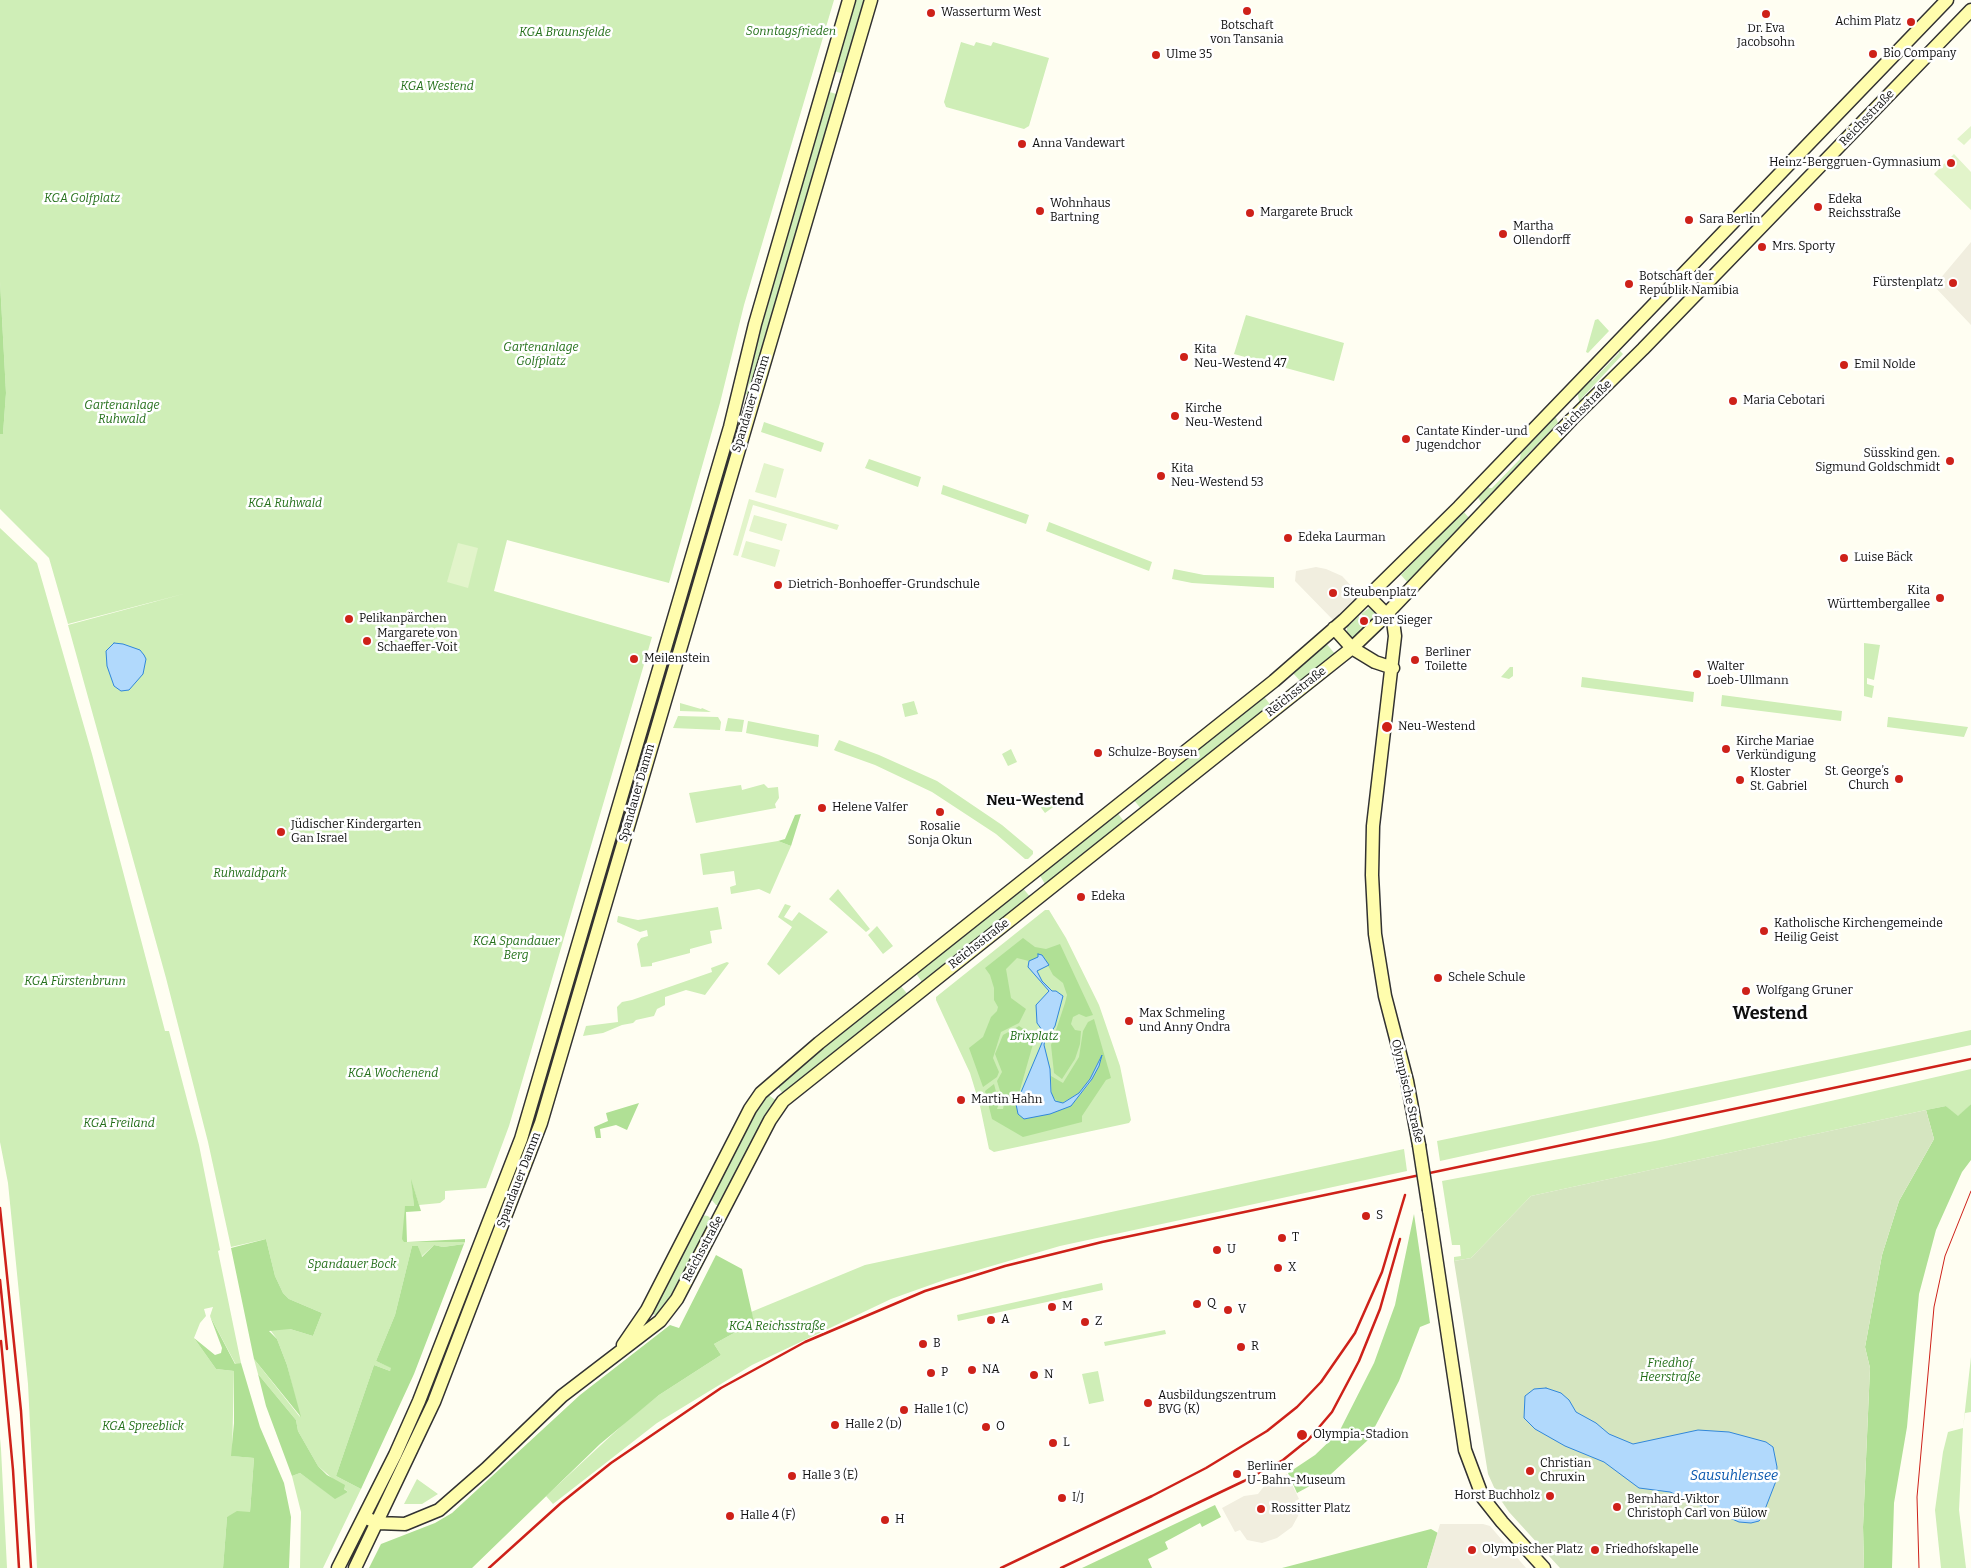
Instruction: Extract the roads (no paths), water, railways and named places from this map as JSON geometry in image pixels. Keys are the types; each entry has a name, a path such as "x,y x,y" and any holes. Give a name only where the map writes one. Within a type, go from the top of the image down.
{"main road":[{"name":"Spandauer Damm","path":"338,1568 419,1401 527,1120 730,428 755,324 849,0"},
{"name":"Spandauer Damm","path":"355,1568 436,1398 541,1123 872,0"},
{"name":"Reichsstraße","path":"619,1351 647,1310 750,1109 761,1093 819,1043 1268,686 1369,597 1465,501 1947,0"},
{"name":"Reichsstraße","path":"364,1517 378,1523 405,1524 439,1510 486,1470 562,1396 660,1320 676,1299 770,1120 783,1101 1352,648 1387,614 1572,419 1649,343 1971,10"},
{"path":"1369,597 1387,614"},
{"name":"Olympische Straße","path":"1387,614 1394,623 1395,649 1373,826 1373,895 1379,967 1391,1023 1413,1107 1420,1145 1465,1450 1483,1498 1544,1568"},
{"path":"1334,628 1352,648 1375,662 1392,668"}],"water":[{"path":"114,643 140,650 146,659 143,674 129,690 121,691 114,686 107,666 106,651"},
{"path":"1038,954 1042,955 1049,965 1037,971 1042,981 1052,991 1056,991 1063,996 1055,1026 1052,1031 1046,1033 1044,1045 1050,1069 1051,1092 1055,1101 1063,1103 1079,1093 1090,1079 1102,1055 1092,1079 1071,1106 1050,1114 1024,1119 1018,1114 1016,1104 1045,1034 1037,1023 1036,1005 1049,991 1028,967 1029,961 1038,957"},
{"name":"Sausuhlensee","path":"1546,1388 1561,1393 1569,1400 1576,1412 1596,1423 1609,1434 1633,1444 1698,1430 1729,1432 1766,1442 1773,1447 1777,1467 1776,1481 1762,1517 1759,1521 1751,1523 1739,1522 1670,1492 1639,1488 1604,1462 1565,1446 1535,1429 1524,1418 1525,1396 1534,1389"}],"tram line":[{"path":"1919,1568 1917,1497 1934,1307 1945,1256 1971,1191"}],"railway":[{"path":"489,1568 561,1503 611,1463 721,1388 805,1342 925,1291 1005,1266 1102,1242 1971,1059"},
{"path":"1001,1568 1206,1468 1267,1431 1297,1407 1321,1382 1355,1333 1382,1272 1405,1195"},
{"path":"0,1208 21,1411 31,1568"},
{"path":"1061,1568 1244,1481 1283,1460 1309,1439 1332,1412 1359,1361 1380,1309 1400,1239"},
{"path":"0,1280 7,1349"},
{"path":"1,1341 13,1470 19,1568"}],"place":[{"name":"Botschaft von Tansania","path":"1247,11"},
{"name":"Wasserturm West","path":"931,13"},
{"name":"Dr. Eva Jacobsohn","path":"1766,14"},
{"name":"Achim Platz","path":"1911,22"},
{"name":"Bio Company","path":"1873,54"},
{"name":"Ulme 35","path":"1156,55"},
{"name":"Anna Vandewart","path":"1022,144"},
{"name":"Heinz-Berggruen-Gymnasium","path":"1951,163"},
{"name":"Edeka Reichsstraße","path":"1818,207"},
{"name":"Wohnhaus Bartning","path":"1040,211"},
{"name":"Margarete Bruck","path":"1250,213"},
{"name":"Sara Berlin","path":"1689,220"},
{"name":"Martha Ollendorff","path":"1503,234"},
{"name":"Mrs. Sporty","path":"1762,247"},
{"name":"Fürstenplatz","path":"1953,283"},
{"name":"Botschaft der Republik Namibia","path":"1629,284"},
{"name":"Kita Neu-Westend 47","path":"1184,357"},
{"name":"Emil Nolde","path":"1844,365"},
{"name":"Maria Cebotari","path":"1733,401"},
{"name":"Kirche Neu-Westend","path":"1175,416"},
{"name":"Cantate Kinder-und Jugendchor","path":"1406,439"},
{"name":"Süsskind gen. Sigmund Goldschmidt","path":"1950,461"},
{"name":"Kita Neu-Westend 53","path":"1161,476"},
{"name":"Edeka Laurman","path":"1288,538"},
{"name":"Luise Bäck","path":"1844,558"},
{"name":"Dietrich-Bonhoeffer-Grundschule","path":"778,585"},
{"name":"Steubenplatz","path":"1333,593"},
{"name":"Kita Württembergallee","path":"1940,598"},
{"name":"Pelikanpärchen","path":"349,619"},
{"name":"Der Sieger","path":"1364,621"},
{"name":"Margarete von Schaeffer-Voit","path":"367,641"},
{"name":"Meilenstein","path":"634,659"},
{"name":"Berliner Toilette","path":"1415,660"},
{"name":"Walter Loeb-Ullmann","path":"1697,674"},
{"name":"Neu-Westend","path":"1387,727"},
{"name":"Kirche Mariae Verkündigung","path":"1726,749"},
{"name":"Schulze-Boysen","path":"1098,753"},
{"name":"St. George’s Church","path":"1899,779"},
{"name":"Kloster St. Gabriel","path":"1740,780"},
{"name":"Helene Valfer","path":"822,808"},
{"name":"Rosalie Sonja Okun","path":"940,812"},
{"name":"Jüdischer Kindergarten Gan Israel","path":"281,832"},
{"name":"Edeka","path":"1081,897"},
{"name":"Katholische Kirchengemeinde Heilig Geist","path":"1764,931"},
{"name":"Schele Schule","path":"1438,978"},
{"name":"Wolfgang Gruner","path":"1746,991"},
{"name":"Max Schmeling und Anny Ondra","path":"1129,1021"},
{"name":"Martin Hahn","path":"961,1100"},
{"name":"S","path":"1366,1216"},
{"name":"T","path":"1282,1238"},
{"name":"U","path":"1217,1250"},
{"name":"X","path":"1278,1268"},
{"name":"Q","path":"1197,1304"},
{"name":"M","path":"1052,1307"},
{"name":"V","path":"1228,1310"},
{"name":"A","path":"991,1320"},
{"name":"Z","path":"1085,1322"},
{"name":"B","path":"923,1344"},
{"name":"R","path":"1241,1347"},
{"name":"NA","path":"972,1370"},
{"name":"P","path":"931,1373"},
{"name":"N","path":"1034,1375"},
{"name":"Ausbildungszentrum BVG (K)","path":"1148,1403"},
{"name":"Halle 1 (C)","path":"904,1410"},
{"name":"Halle 2 (D)","path":"835,1425"},
{"name":"O","path":"986,1427"},
{"name":"Olympia-Stadion","path":"1302,1435"},
{"name":"L","path":"1053,1443"},
{"name":"Christian Chruxin","path":"1530,1471"},
{"name":"Berliner U-Bahn-Museum","path":"1237,1474"},
{"name":"Halle 3 (E)","path":"792,1476"},
{"name":"Horst Buchholz","path":"1550,1496"},
{"name":"I/J","path":"1062,1498"},
{"name":"Bernhard-Viktor Christoph Carl von Bülow","path":"1617,1507"},
{"name":"Rossitter Platz","path":"1261,1509"},
{"name":"Halle 4 (F)","path":"730,1516"},
{"name":"H","path":"885,1520"},
{"name":"Olympischer Platz","path":"1472,1550"},
{"name":"Friedhofskapelle","path":"1595,1550"}],"district":[{"name":"Neu-Westend","path":"1035,801"},
{"name":"Westend","path":"1770,1014"}],"park label":[{"name":"Sonntagsfrieden","path":"791,32"},
{"name":"KGA Braunsfelde","path":"565,33"},
{"name":"KGA Westend","path":"437,87"},
{"name":"KGA Golfplatz","path":"82,199"},
{"name":"Gartenanlage Golfplatz","path":"541,355"},
{"name":"Gartenanlage Ruhwald","path":"122,413"},
{"name":"KGA Ruhwald","path":"285,504"},
{"name":"Ruhwaldpark","path":"250,874"},
{"name":"KGA Spandauer Berg","path":"516,949"},
{"name":"KGA Fürstenbrunn","path":"75,982"},
{"name":"Brixplatz","path":"1034,1037"},
{"name":"KGA Wochenend","path":"393,1074"},
{"name":"KGA Freiland","path":"119,1124"},
{"name":"Spandauer Bock","path":"352,1265"},
{"name":"KGA Reichsstraße","path":"777,1327"},
{"name":"Friedhof Heerstraße","path":"1670,1371"},
{"name":"KGA Spreeblick","path":"143,1427"}]}
